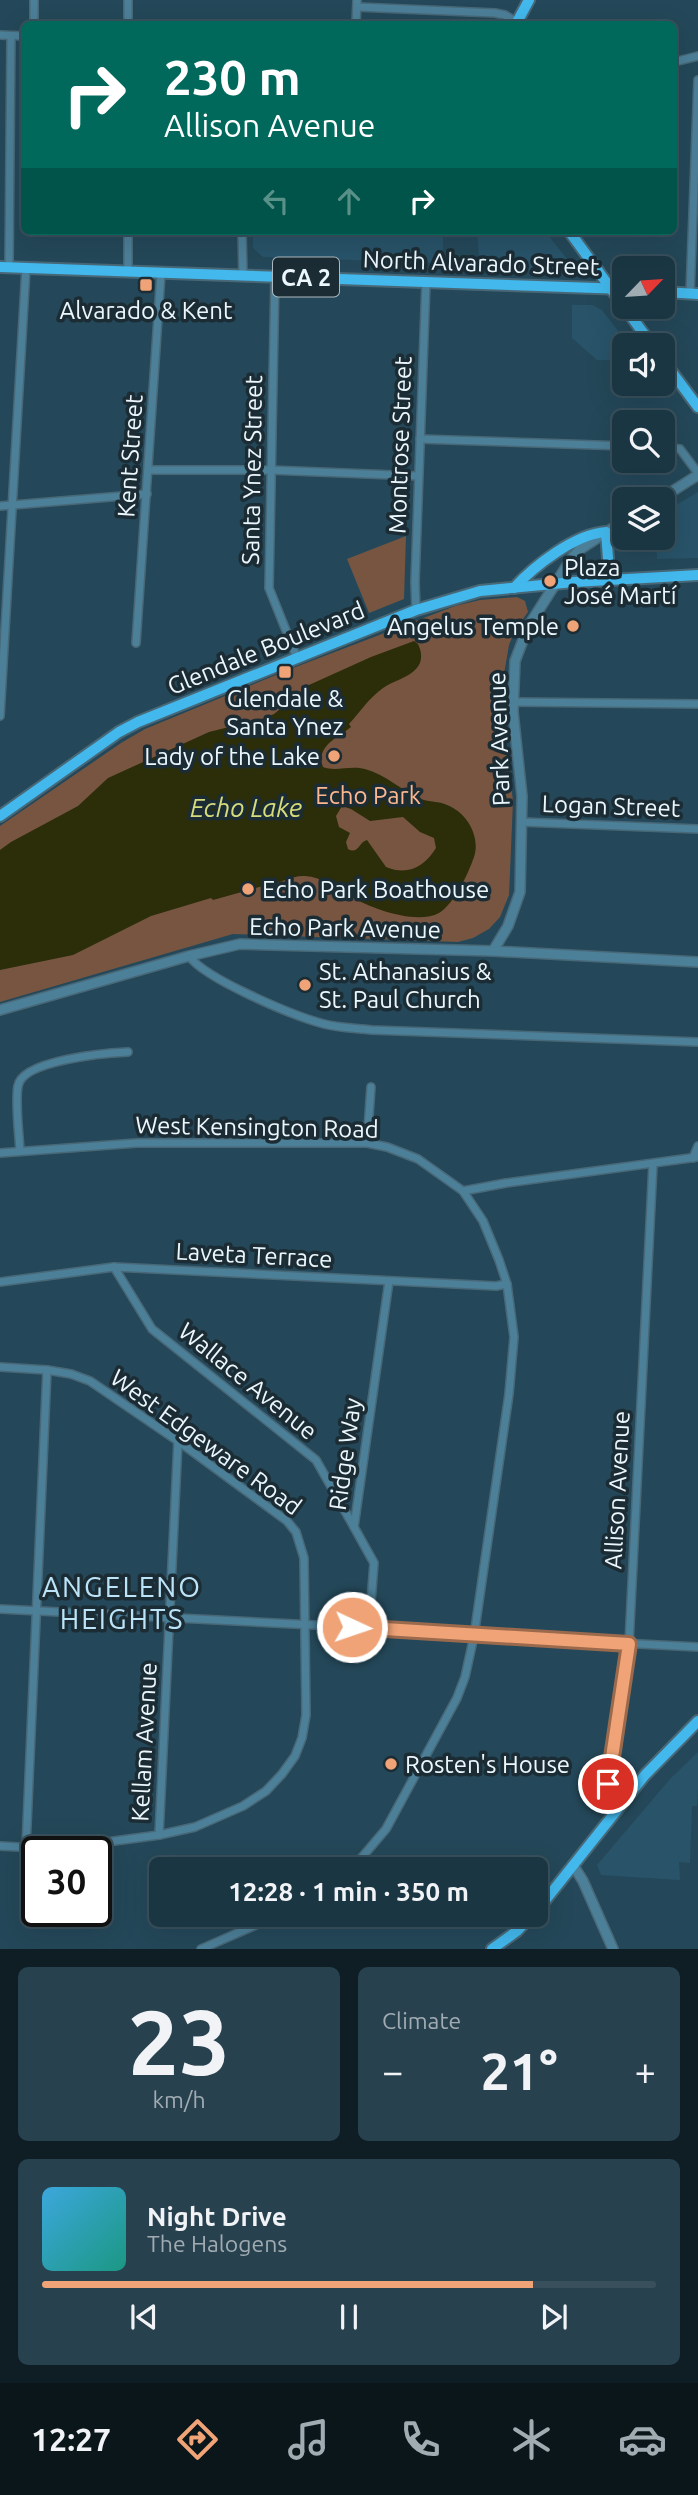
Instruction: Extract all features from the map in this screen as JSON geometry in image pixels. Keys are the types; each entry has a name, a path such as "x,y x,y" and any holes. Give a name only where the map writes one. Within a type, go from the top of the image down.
{"main road":[{"path":"518,21 528,0"},
{"path":"572,235 643,333"},
{"name":"North Alvarado Street","path":"4,267 611,288"},
{"path":"676,293 694,294"},
{"path":"675,376 698,407"},
{"path":"513,587 541,561 588,536 606,532 609,570 615,579"},
{"name":"Glendale Boulevard","path":"0,816 119,732 416,610 480,591 555,583 698,575"},
{"path":"548,1896 645,1775 698,1721"},
{"path":"492,1949 521,1927"}],"street":[{"path":"34,0 34,21"},
{"path":"128,0 128,21"},
{"path":"357,4 494,13 505,15 514,21"},
{"path":"0,35 21,36"},
{"path":"4,267 10,36"},
{"path":"677,61 698,56"},
{"path":"694,294 698,80"},
{"path":"128,235 128,272"},
{"path":"242,235 243,276"},
{"path":"0,716 26,268"},
{"name":"Kent Street","path":"136,643 161,273"},
{"name":"Santa Ynez Street","path":"275,277 269,588 297,658"},
{"name":"Montrose Street","path":"416,610 414,595 426,282"},
{"path":"420,439 612,446"},
{"path":"675,448 680,449 698,474 675,489"},
{"path":"149,470 270,470 418,476"},
{"path":"0,506 147,494"},
{"name":"Park Avenue","path":"493,951 508,926 520,892 522,821 513,702 514,669 519,645 555,583 579,550 612,528"},
{"path":"513,702 698,705"},
{"name":"Logan Street","path":"522,821 698,829"},
{"name":"Echo Park Avenue","path":"0,1010 189,956 228,946 255,943 493,951 698,962"},
{"path":"189,956 195,964 211,975 295,1015 327,1025 372,1030 698,1042"},
{"path":"20,1151 18,1085 26,1074 80,1056 128,1052"},
{"path":"367,1143 371,1087"},
{"name":"West Kensington Road","path":"0,1153 137,1143 367,1143 387,1147 418,1160 463,1191 482,1221 506,1284 514,1337 513,1363 474,1636 465,1677 457,1698 386,1829 362,1857"},
{"path":"463,1191 695,1157 698,1146"},
{"name":"Allison Avenue","path":"611,1816 608,1784 629,1644 653,1164"},
{"name":"Laveta Terrace","path":"0,1282 114,1267 496,1286 506,1284"},
{"name":"Wallace Avenue","path":"114,1267 152,1329 316,1460 354,1527"},
{"name":"Ridge Way","path":"369,1628 374,1563 354,1527 389,1281"},
{"name":"West Edgeware Road","path":"0,1367 47,1370 90,1381 275,1511 296,1532 304,1558 306,1715 302,1738 288,1765 266,1791 243,1806 195,1827 112,1841"},
{"path":"26,1836 47,1370"},
{"name":"Kellam Avenue","path":"159,1835 178,1441"},
{"path":"0,1609 698,1647"},
{"name":"West Edgeware Road","path":"0,1846 21,1847"},
{"path":"573,1865 583,1881 613,1949"},
{"path":"201,1949 251,1927"}],"shaded area":[{"path":"253,235 443,235 443,263 263,257 253,248"},
{"path":"477,235 548,235 574,268 571,272 480,268"},
{"path":"572,305 592,305 602,310 620,333 612,333 612,360 597,360 572,338"},
{"path":"698,492 698,558 657,559 657,550 675,550 675,506"},
{"path":"698,1752 697,1806 692,1806 690,1863 679,1862 680,1880 601,1875 597,1865 671,1778"}],"green space":[{"path":"406,536 404,599 369,613 347,559"},
{"name":"Echo Park","path":"517,597 525,601 528,612 515,630 509,645 503,680 503,724 513,801 509,895 500,917 489,929 473,938 458,942 233,934 0,1002 0,826 145,729 293,668 455,606 480,600"}],"water":[{"name":"Echo Lake","path":"414,641 418,644 421,657 413,672 378,692 349,724 351,727 325,748 321,760 323,767 372,771 421,799 454,808 466,819 474,833 476,849 460,888 445,908 430,916 395,914 361,902 323,881 300,876 264,889 263,886 213,900 211,898 151,916 73,955 0,970 0,850 78,806 108,778 209,732 274,714 309,685","holes":["342,806 370,821 403,817 420,832 434,838 436,848 415,868 394,870 386,867 367,840 354,850 348,849 346,842 350,833 339,827 336,816"]}],"place":[{"name":"Alvarado & Kent","path":"146,285"},
{"name":"Plaza José Martí","path":"550,581"},
{"name":"Angelus Temple","path":"573,626"},
{"name":"Glendale & Santa Ynez","path":"285,672"},
{"name":"Lady of the Lake","path":"334,756"},
{"name":"Echo Park Boathouse","path":"248,889"},
{"name":"St. Athanasius & St. Paul Church","path":"305,985"},
{"name":"Rosten's House","path":"391,1764"}],"district":[{"name":"ANGELENO HEIGHTS","path":"122,1602"}],"route":[{"path":"352,1627 629,1644 608,1784"}]}
